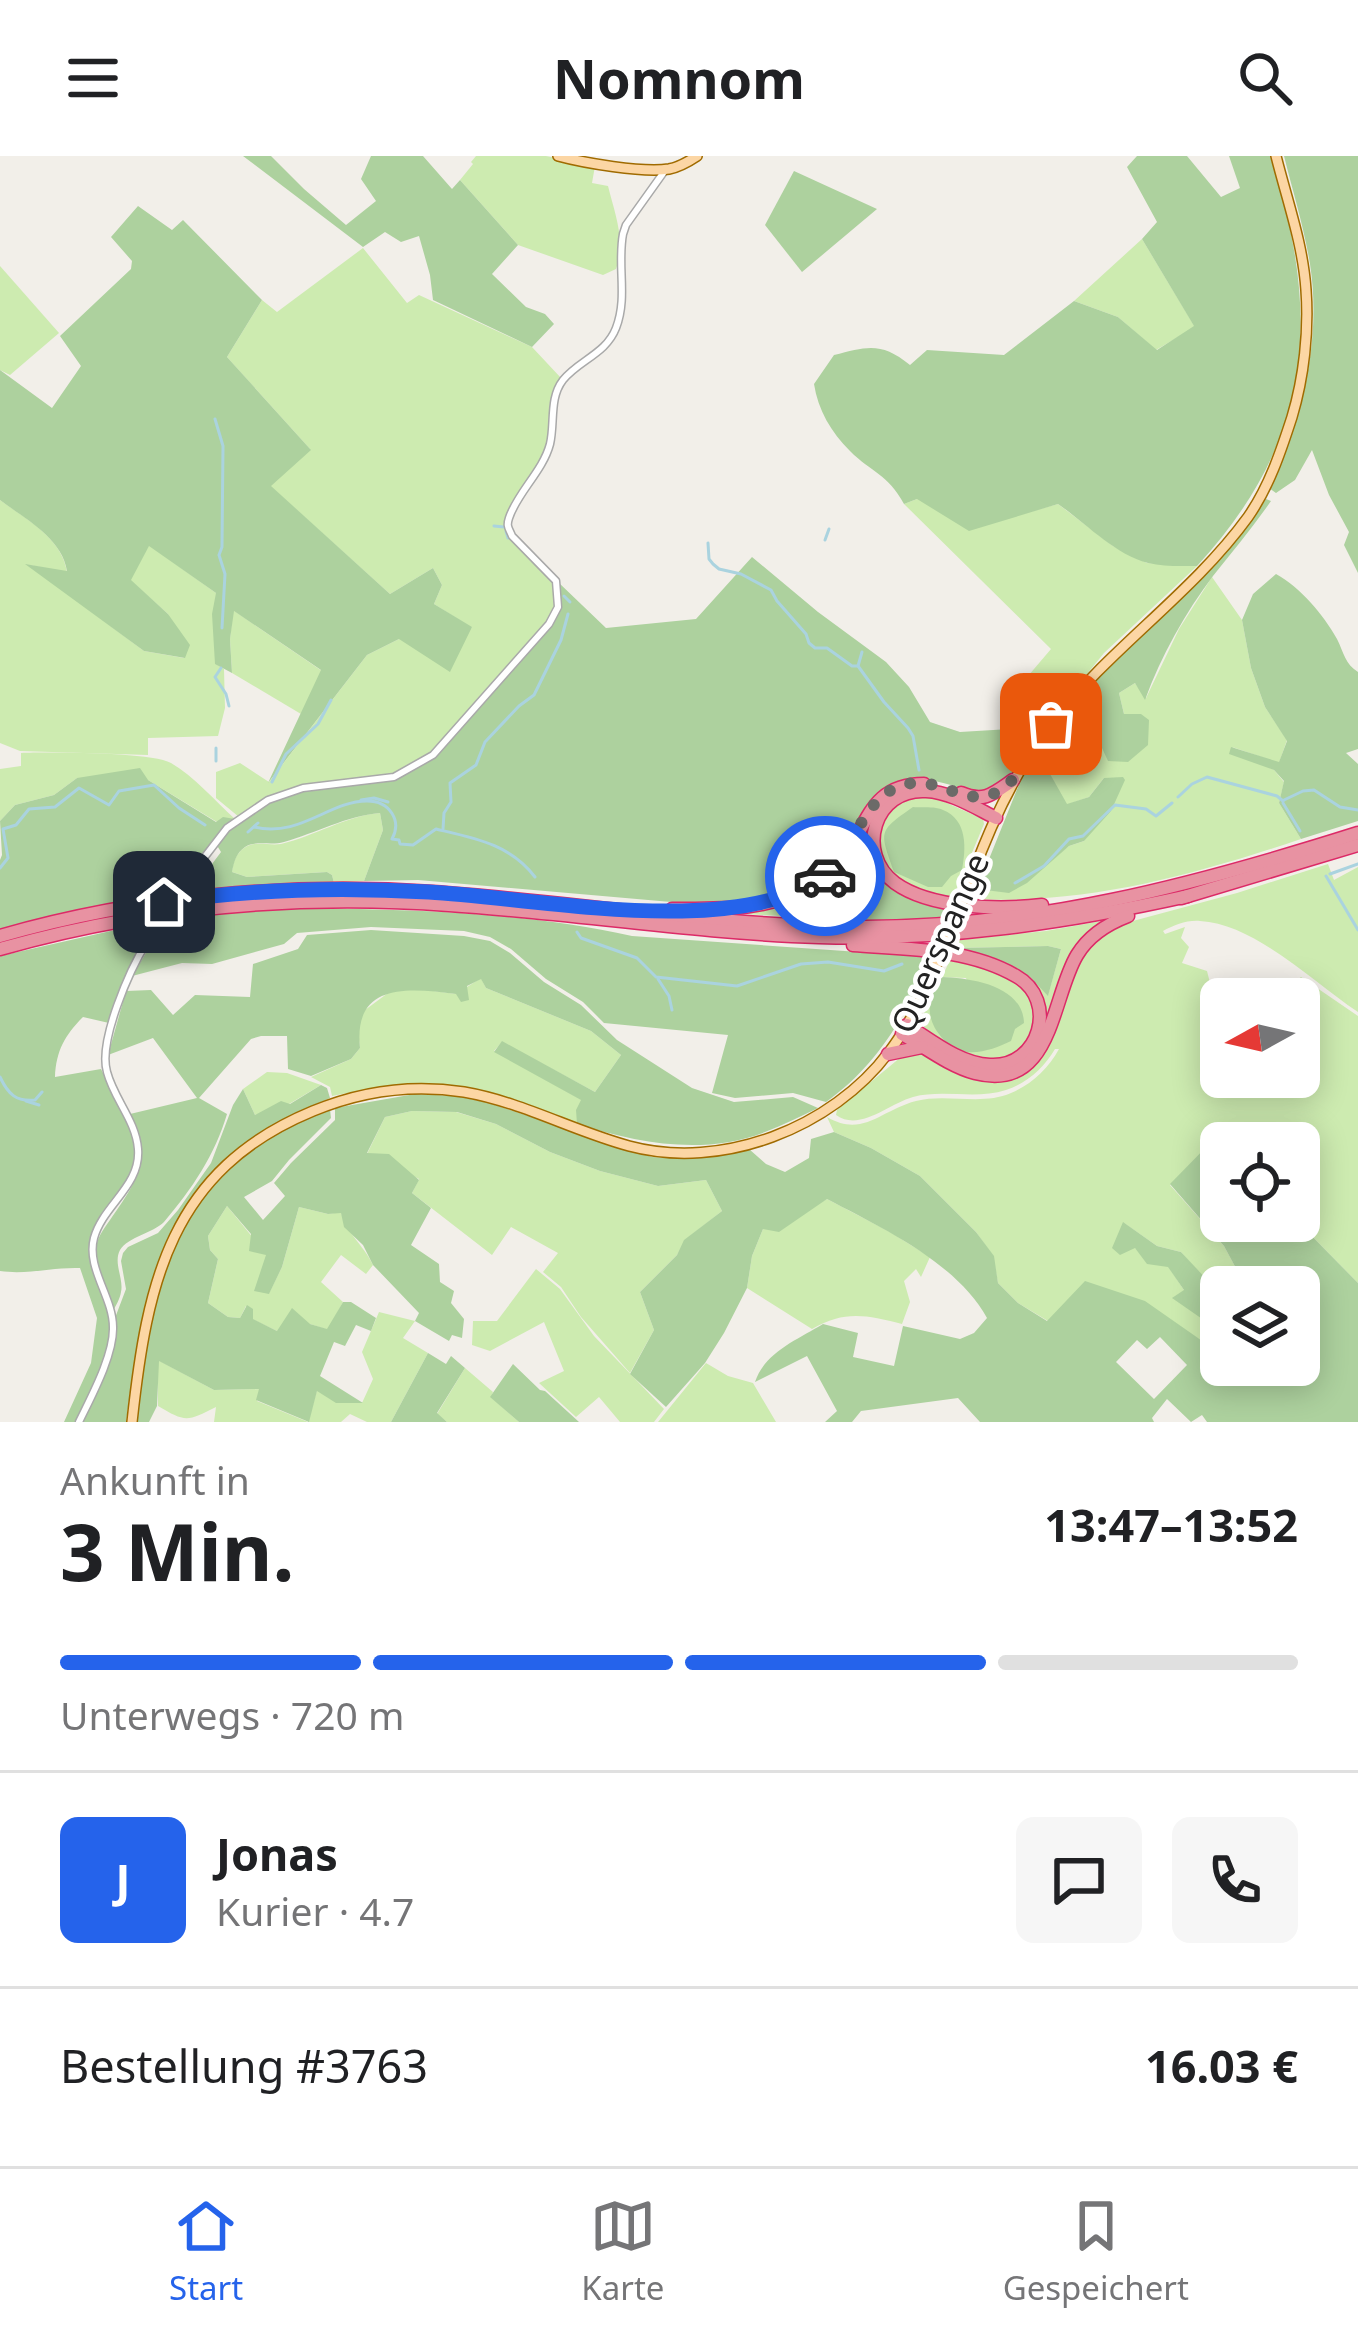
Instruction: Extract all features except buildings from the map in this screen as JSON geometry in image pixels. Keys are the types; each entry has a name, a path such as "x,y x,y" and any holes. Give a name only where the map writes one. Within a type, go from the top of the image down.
{"highway":[{"path":"975,800 1013,780"},
{"path":"608,909 742,907 808,888 838,865 871,809 904,784 947,788 997,814"},
{"path":"997,814 941,794 919,791 899,796 878,817 872,838 874,856 900,886 961,904 1032,906 1157,891"},
{"path":"0,936 137,906 305,890 434,892 767,924 923,925 1054,911 1157,891 1358,833"},
{"path":"905,1030 925,1047 976,1073 996,1075 1021,1068 1048,1035 1072,964 1085,943 1113,922 1358,844"},
{"path":"0,949 155,915 256,903 450,904 790,936 868,938 980,932 1188,896"},
{"path":"790,936 933,952 997,967 1028,984 1041,1014 1028,1049 1011,1061 994,1065 959,1057 905,1030"},
{"path":"888,1054 925,1047"}],"main road":[{"path":"558,156 666,169 697,156"},
{"name":"Querspange","path":"133,1422 149,1303 180,1223 226,1165 266,1133 295,1118 360,1096 437,1089 516,1106 631,1147 703,1153 764,1140 799,1124 854,1090 888,1054 931,981 1013,780 1078,692 1227,543 1250,514 1281,452 1298,396 1306,290 1276,156"}],"street":[{"path":"79,1422 114,1332 93,1257 94,1238 129,1184 139,1152 107,1072 106,1049 129,975 190,876 227,828 268,800 303,788 394,777 433,755 549,624 558,607 556,580 512,536 509,517 550,444 554,403 562,380 601,351 614,334 623,298 622,234 666,169"}],"green space":[{"path":"243,156 271,156 346,225 376,201 361,179 371,156 423,156 452,189 460,180 518,245 492,274 526,307 545,314 554,324 532,347 433,300 419,236 401,242 385,232 363,247"},
{"path":"476,156 546,156 595,166 592,183 608,186 618,228 616,269 603,275 518,245 460,180"},
{"path":"1137,156 1187,156 1221,197 1240,188 1229,156 1270,156 1287,214 1301,322 1297,373 1285,422 1265,471 1236,518 1197,566 1173,566 1124,553 1058,504 969,531 917,499 904,504 885,479 843,444 822,412 814,384 834,355 874,348 891,352 910,365 927,350 1004,355 1074,301 1118,317 1157,350 1194,326 1142,239 1157,222 1127,167"},
{"path":"1284,156 1358,156 1358,573 1344,545 1349,532 1312,450 1295,480 1276,493 1269,488 1300,407 1313,322 1310,264"},
{"path":"794,171 877,209 802,272 765,225"},
{"path":"138,206 172,230 183,220 262,300 227,357 311,450 271,486 390,594 433,568 442,585 434,604 472,627 450,672 399,639 367,655 268,783 321,670 234,611 232,673 215,664 212,614 216,593 149,546 131,580 168,614 190,645 185,658 144,651 25,564 67,571 50,539 0,500 0,370 52,408 81,366 60,336 131,269 132,261 111,237"},
{"path":"1142,239 1195,327 1156,350 1118,317 1074,301"},
{"path":"363,248 407,303 419,295 532,347 561,378 552,402 548,442 506,526 545,570 555,594 554,608 548,623 432,754 395,775 302,786 239,817 216,798 216,772 240,763 269,782 367,655 399,639 472,628 434,604 442,585 433,568 390,594 270,486 310,449 227,357 262,300 277,312"},
{"path":"0,266 59,333 10,375 0,370"},
{"path":"917,499 1022,514 1058,504 1113,546 1147,563 1197,566 1104,653 1044,727 1010,729 1017,689 1051,649 904,504"},
{"path":"1266,499 1271,501 1183,620 1145,700 1135,683 1119,693 1124,714 1141,714 1149,720 1148,745 1128,762 1108,761 1091,724 1045,765 1067,804 1089,797 1104,778 1123,777 1111,811 1084,841 1069,846 1027,883 1009,893 977,889 1024,772 1039,749 1084,692 1238,539"},
{"path":"0,500 50,539 67,572 29,565 144,651 184,658 168,614 130,580 149,545 216,593 215,663 224,669 225,708 218,736 148,738 148,755 20,751 0,743"},
{"path":"752,557 886,662 909,687 930,722 960,732 1044,727 1006,781 985,794 913,779 890,787 826,870 796,888 746,901 694,904 418,880 364,881 383,830 380,813 284,842 249,845 237,855 232,872 247,877 327,872 334,883 187,890 203,862 212,864 221,852 216,844 268,804 306,791 387,779 434,756 550,625 559,607 558,582 606,628 696,619"},
{"path":"1276,574 1318,611 1347,662 1358,672 1358,749 1346,753 1358,764 1358,821 1301,839 1279,803 1284,781 1274,770 1229,754 1231,747 1279,762 1287,741 1265,707 1242,620 1253,594"},
{"path":"1212,577 1242,620 1265,707 1287,740 1279,763 1232,747 1274,770 1284,782 1279,803 1301,839 1139,885 1057,897 973,899 977,889 1009,892 1069,846 1084,841 1104,778 1089,797 1066,805 1045,765 1091,723 1109,761 1124,714 1119,693 1135,683 1146,698 1179,629"},
{"path":"233,610 322,671 301,714 232,673"},
{"path":"21,753 160,759 188,775 235,819 217,822 148,780 77,778 54,795 15,805 0,821 0,769 21,766"},
{"path":"140,768 148,780 216,822 223,817 235,819 193,863 174,891 0,929 0,821 15,805 54,795 77,778"},
{"path":"929,795 983,819 953,898 903,884 880,855 878,834 884,815 903,799"},
{"path":"913,807 943,810 961,828 962,870 942,887 928,887 894,872 885,834"},
{"path":"380,813 383,830 364,881 334,883 327,872 247,877 232,872 237,856 248,846 281,844"},
{"path":"856,842 864,844 878,874 951,904 946,919 866,920 823,895 818,884"},
{"path":"1328,864 1334,880 1358,867 1358,1012 1320,984 1320,978 1312,978 1242,932 1195,921 1163,931 1185,927 1181,938 1189,947 1182,963 1207,971 1209,978 1200,978 1200,1098 1320,1098 1320,990 1358,1016 1358,1283 1318,1242 1320,1122 1200,1122 1200,1154 1170,1185 1200,1219 1200,1242 1220,1242 1235,1266 1200,1266 1200,1274 1181,1252 1157,1246 1124,1223 1135,1248 1168,1266 1200,1308 1200,1340 1177,1325 1048,1321 1018,1303 998,1283 993,1256 976,1232 920,1176 834,1132 827,1117 862,1124 916,1101 988,1099 1019,1089 1039,1075 1059,1049 1034,1074 1006,1090 913,1097 855,1120 836,1115 907,1052 921,1052 966,1076 1048,1044 1078,962 1100,936 1118,925"},
{"path":"818,884 823,895 866,920 701,912 731,910"},
{"path":"309,908 471,914 632,936 931,957 889,1037 861,1072 826,1102 793,1093 735,1098 712,1093 728,1035 604,1023 511,949 490,937 464,931 371,927 297,933 284,944 212,964 182,963 132,976 166,920"},
{"path":"1113,919 1077,950 1051,1021 1025,1061 991,1072 972,1069 915,1037 982,1068 1019,1062 1041,1032 1042,1006 1031,985 1007,969 1029,976 1048,995 1061,949 956,948 959,940"},
{"path":"155,921 109,1023 83,1017 66,1037 57,1059 55,1077 101,1069 125,1116 135,1153 130,1176 97,1224 89,1246 109,1317 105,1356 75,1422 64,1422 91,1363 97,1318 80,1268 0,1271 0,956"},
{"path":"371,930 490,941 581,1005 617,1040 692,1088 734,1102 793,1097 818,1108 765,1132 718,1144 671,1144 600,1131 577,1124 581,1100 494,1052 502,1041 595,1092 621,1055 591,1031 486,988 481,979 467,986 469,1000 461,1002 456,994 438,992 387,994 365,1011 360,1048 351,1059 311,1076 288,1069 287,1036 261,1036 251,1039 199,1098 227,1114 216,1144 164,1222 120,1250 121,1292 113,1311 96,1251 97,1241 138,1170 140,1145 130,1114 197,1098 153,1038 108,1055 126,991 151,990 173,1015 195,995 250,997 253,964 298,949 307,935"},
{"path":"956,948 1061,949 1048,996 1029,976 954,954"},
{"path":"950,960 1005,976 1030,997 1034,1009 1031,1034 1015,1054 1004,1060 977,1060 932,1035 924,1027 930,1002 935,1027 946,1041 964,1049 988,1050 966,978 942,977"},
{"path":"942,977 981,982 1015,1000 1024,1023 1015,1029 1011,1041 968,1052 943,1039 930,1012"},
{"path":"481,978 486,988 591,1031 621,1055 595,1092 502,1042 494,1051 582,1100 577,1124 513,1101 457,1088 400,1086 332,1096 330,1087 311,1077 351,1059 360,1048 357,1024 365,1010 392,990 456,994"},
{"path":"267,1072 287,1073 321,1085 289,1104 255,1115 243,1089"},
{"path":"321,1085 330,1098 276,1125 233,1155 200,1188 175,1226 157,1267 144,1313 126,1422 83,1422 113,1348 115,1318 126,1289 123,1253 158,1233 178,1210 211,1163 243,1089 255,1115 281,1101 290,1104"},
{"path":"415,1094 456,1096 652,1157 687,1159 749,1149 785,1172 809,1158 811,1139 834,1132 920,1176 994,1256 998,1283 1047,1321 1085,1281 1145,1301 1200,1339 1200,1386 1320,1386 1320,1266 1235,1266 1221,1242 1318,1242 1358,1283 1358,1422 1207,1422 1202,1415 1191,1422 1167,1399 1152,1418 1154,1422 980,1422 958,1398 861,1411 852,1422 825,1422 837,1411 807,1356 755,1382 766,1363 793,1341 823,1324 858,1333 853,1357 894,1366 903,1326 960,1339 974,1333 987,1318 937,1263 827,1199 779,1232 763,1229 747,1288 724,1333 666,1407 630,1374 654,1330 640,1292 677,1255 684,1240 722,1211 706,1180 658,1186 600,1171 496,1124 457,1112 412,1111 385,1117 367,1153 389,1154 419,1180 412,1193 431,1208 411,1245 439,1264 440,1282 454,1291 451,1303 464,1319 462,1338 452,1335 449,1341 415,1321 419,1313 373,1265 363,1245 344,1227 341,1213 299,1207 269,1294 254,1291 266,1255 249,1251 251,1234 227,1206 208,1236 210,1250 218,1259 208,1303 228,1317 240,1318 247,1305 253,1309 253,1319 277,1331 292,1308 310,1324 327,1329 343,1302 376,1318 371,1331 356,1325 345,1346 334,1342 320,1376 363,1403 336,1403 317,1391 309,1422 256,1400 259,1389 214,1390 159,1361 157,1406 149,1422 137,1422 152,1309 162,1274 194,1209 218,1180 266,1139 330,1109 331,1118 272,1181 244,1197 263,1220 285,1196 274,1183 335,1120 335,1108","holes":["1160,1337 1187,1365 1154,1399 1116,1362 1137,1340 1147,1349"]},
{"path":"412,1111 456,1112 496,1124 550,1152 658,1186 706,1180 722,1211 685,1240 677,1255 640,1292 654,1330 630,1373 561,1287 543,1272 558,1253 511,1227 492,1255 412,1193 419,1179 367,1154 385,1117"},
{"path":"1200,1153 1200,1218 1170,1184"},
{"path":"827,1199 930,1257 921,1277 916,1269 904,1281 910,1302 902,1324 856,1316 812,1329 747,1288 763,1229"},
{"path":"227,1206 267,1255 269,1293 282,1267 299,1207 341,1212 373,1265 366,1274 341,1255 321,1282 343,1302 328,1330 310,1324 277,1331 252,1319 246,1306 240,1318 228,1317 208,1303 218,1259 210,1250 208,1236"},
{"path":"1123,1222 1157,1246 1181,1252 1200,1272 1200,1317 1172,1298 1184,1290 1168,1267 1147,1264 1135,1248 1120,1255 1112,1248"},
{"path":"536,1269 560,1289 594,1336 664,1409 654,1422 620,1422 599,1397 576,1417 539,1383 564,1371 544,1322 490,1351 472,1345 473,1321 497,1321"},
{"path":"379,1312 415,1321 403,1338 428,1353 391,1422 367,1422 350,1414 341,1422 308,1422 317,1390 362,1403 373,1379 362,1352"},
{"path":"428,1353 446,1364 451,1356 465,1368 437,1413 447,1422 391,1422"},
{"path":"158,1360 214,1390 260,1389 257,1401 308,1422 214,1422 216,1407 192,1417 174,1415 158,1406"},
{"path":"706,1363 753,1383 776,1422 658,1422"},
{"path":"513,1364 579,1422 519,1422 490,1397"},
{"path":"465,1368 519,1422 447,1422 437,1414"}],"waterway":[{"path":"215,419 223,446 222,628"},
{"path":"494,526 504,527"},
{"path":"825,540 829,529"},
{"path":"506,531 508,538"},
{"path":"708,543 713,564 771,590 815,648 827,648 858,666 913,736 919,770"},
{"path":"564,596 570,602"},
{"path":"443,829 451,802 450,783 476,765 485,742 534,695 561,640 568,614"},
{"path":"858,666 862,652"},
{"path":"221,668 215,677 229,706"},
{"path":"272,782 286,754 318,724 331,700"},
{"path":"216,748 216,761"},
{"path":"1178,797 1207,777 1283,801"},
{"path":"0,868 8,858 3,829 16,825 29,809 55,807 79,788 109,805 119,791 154,785 205,825"},
{"path":"1284,800 1314,790 1340,807 1358,810"},
{"path":"361,800 388,802"},
{"path":"254,827 286,828 353,803 375,802 392,813 396,825 392,839 400,844 413,845 436,829 503,850 535,877"},
{"path":"1015,883 1044,866 1069,839 1083,836 1115,805 1146,809 1156,816 1172,803"},
{"path":"1283,803 1300,831"},
{"path":"248,832 258,823"},
{"path":"1330,874 1358,864"},
{"path":"1326,876 1358,930"},
{"path":"577,932 581,938 637,958 656,977 737,986 801,964 828,962 884,971 902,964"},
{"path":"658,979 672,1010"},
{"path":"0,1077 18,1098 35,1100 42,1092"},
{"path":"26,1101 39,1105"}],"way so far":[{"path":"825,876 838,865 871,809 887,793 904,784 927,784 975,800 988,796 1013,780 1051,724"}],"route":[{"path":"164,902 253,892 383,890 608,909 742,907 790,896 825,876"}]}
